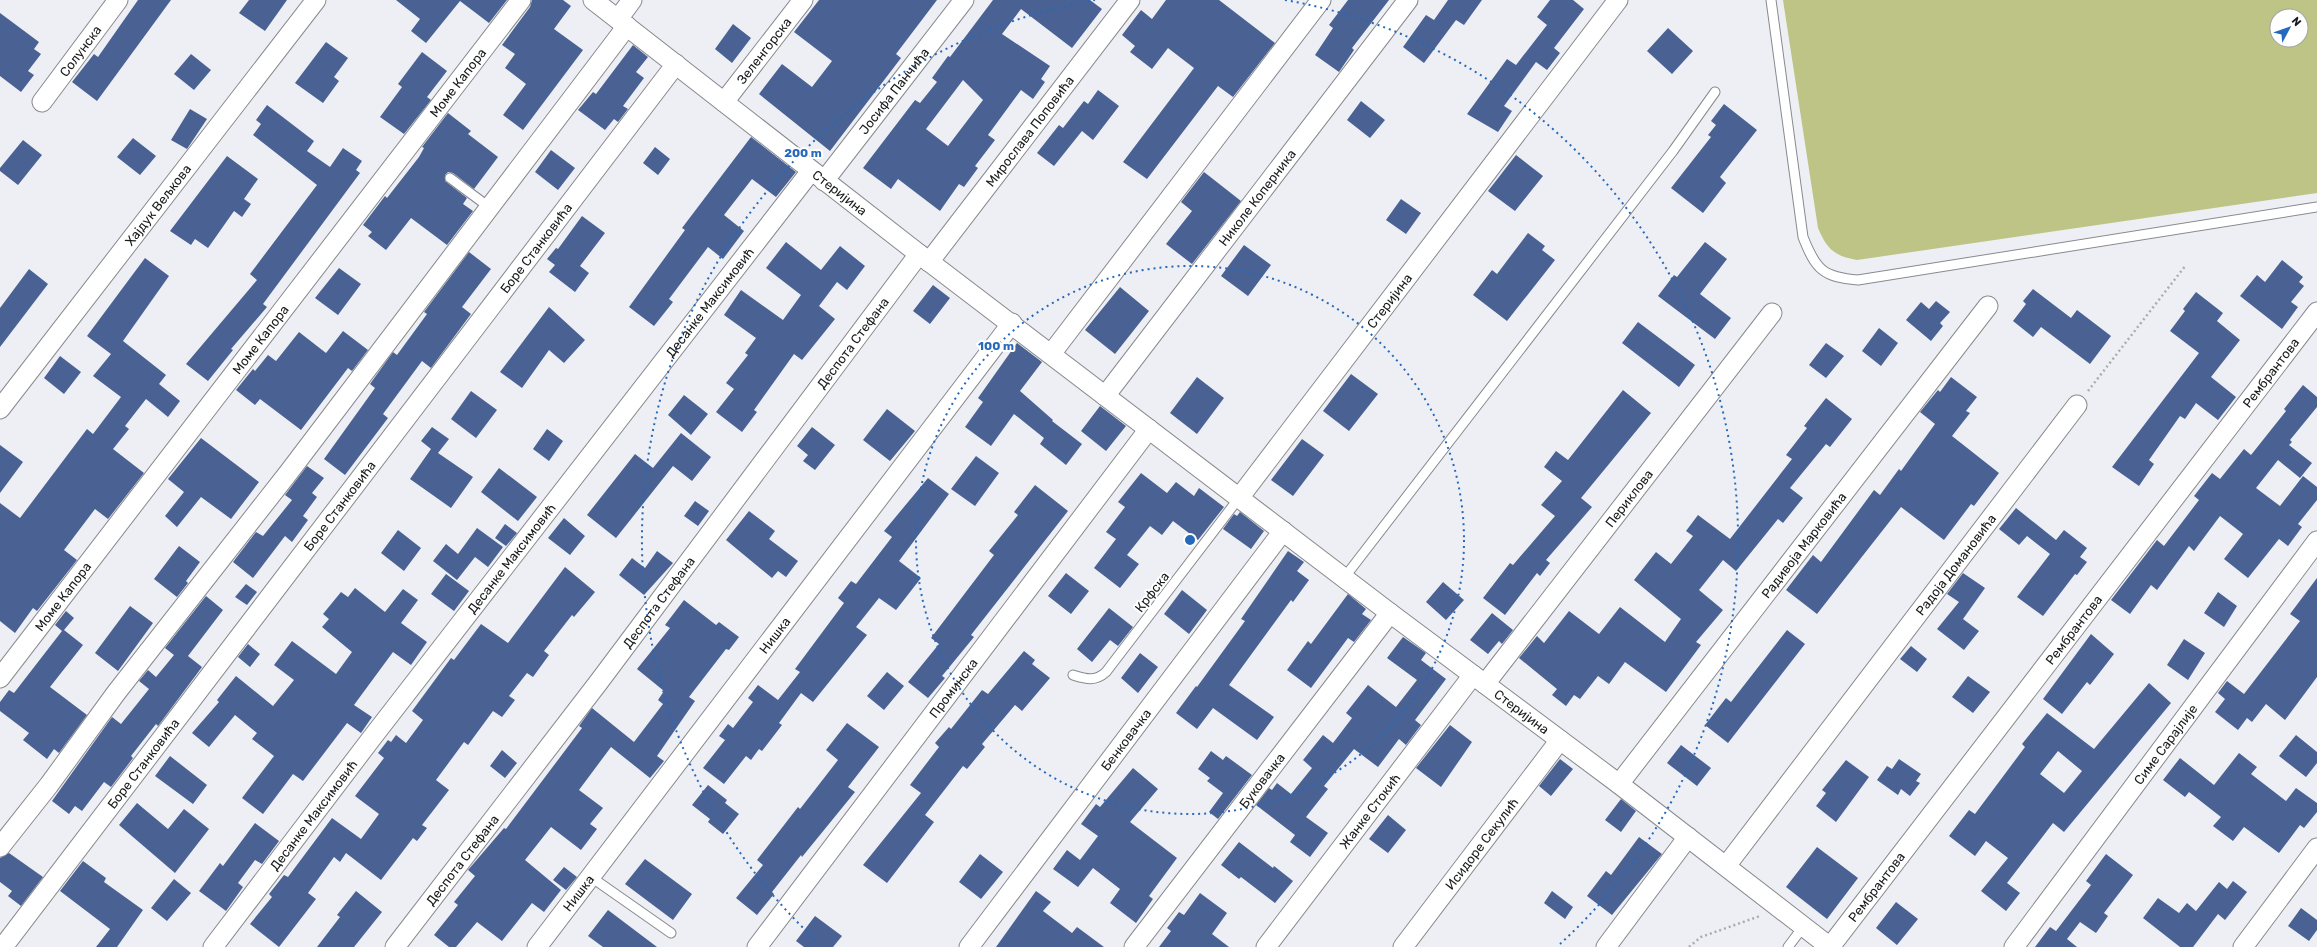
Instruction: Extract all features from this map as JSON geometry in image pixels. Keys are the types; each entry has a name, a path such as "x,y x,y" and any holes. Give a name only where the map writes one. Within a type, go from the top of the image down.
{"street":[{"name":"Солунска","path":"42,102 118,0"},
{"name":"Хајдук Вељкова","path":"0,410 316,0"},
{"name":"Моме Капора","path":"0,678 521,0"},
{"name":"Стеријина","path":"593,0 924,258 1012,323 1282,532 1619,784 1830,947"},
{"path":"0,847 49,785 116,693 289,472 489,207 623,23 632,0"},
{"name":"Зеленгорска","path":"724,102 803,0"},
{"name":"Јосифа Панчића","path":"818,176 964,0"},
{"name":"Мирослава Поповића","path":"924,258 1130,0"},
{"path":"1051,354 1321,0"},
{"name":"Николе Коперника","path":"1105,396 1408,0"},
{"name":"Стеријина","path":"1239,498 1618,0"},
{"name":"Боре Станковића","path":"3,947 676,64"},
{"name":"Десанке Максимовић","path":"213,947 371,739 818,176"},
{"name":"Деспота Стефана","path":"395,947 924,258"},
{"name":"Радивоја Марковића","path":"1619,784 1988,306"},
{"name":"Рембрантова","path":"1830,947 2317,312"},
{"name":"Периклова","path":"1479,680 1772,313"},
{"name":"Нишка","path":"536,947 591,877 1012,323"},
{"name":"Радоја Домановића","path":"1726,866 2077,405"},
{"name":"Проминска","path":"757,947 1150,429"},
{"name":"Бенковачка","path":"969,947 1282,532"},
{"name":"Симе Сарајлије","path":"2014,947 2317,541"},
{"name":"Буковачка","path":"1134,947 1390,613"},
{"name":"Жанке Стокић","path":"1266,947 1479,680"},
{"name":"Исидоре Секулић","path":"1403,947 1560,740"},
{"path":"1606,947 1688,837"},
{"path":"2243,947 2317,848"}],"lane":[{"path":"1771,0 1804,237 1810,256 1821,268 1834,278 1858,280 2317,207"},
{"path":"1344,578 1673,151 1715,92"},
{"path":"450,178 489,207"},
{"name":"Крфска","path":"1073,675 1094,679 1100,677 1106,672 1239,498"},
{"path":"591,877 671,933"},
{"path":"1788,947 1803,927"}],"path":[{"path":"2077,405 2186,265"},
{"path":"1689,947 1701,937 1779,909"}],"green space":[{"path":"1783,0 2317,0 2317,193 1857,260 1837,254 1825,241 1818,228"}],"building":[{"path":"138,0 171,0 97,101 72,82 94,54 98,57"},
{"path":"249,0 287,0 265,31 239,13"},
{"path":"396,0 507,0 489,23 460,1 426,43 411,31 420,19"},
{"path":"532,0 563,0 571,6 554,29 583,50 523,130 503,115 526,84 505,68 515,54 502,45 530,7"},
{"path":"819,0 937,0 896,54 901,58 830,151 759,94 782,64 812,87 832,61 794,32"},
{"path":"993,0 1090,0 1102,9 1072,48 1021,9 1002,34 1050,66 1041,79 1045,82 1033,99 1021,90 988,135 995,140 975,166 978,168 964,187 959,184 940,211 898,179 891,189 863,168 915,100 920,103 937,82 932,78 948,56 950,57","holes":["963,80 983,100 948,146 926,129"]},
{"path":"1166,0 1219,0 1275,43 1233,97 1218,86 1147,179 1123,162 1194,68 1168,48 1152,69 1130,52 1135,46 1122,35 1141,10 1152,19"},
{"path":"1348,0 1389,0 1352,48 1354,50 1339,72 1315,55 1333,28 1329,25"},
{"path":"1448,0 1482,0 1464,25 1456,20 1424,63 1403,47 1426,15 1434,20"},
{"path":"1550,0 1573,0 1584,9 1554,48 1560,53 1547,70 1536,62 1504,106 1512,111 1498,132 1467,114 1507,59 1516,65 1547,25 1537,17"},
{"path":"0,13 39,42 34,49 41,54 28,71 34,75 21,92 0,76"},
{"path":"733,24 751,38 732,63 715,49"},
{"path":"1668,28 1693,51 1672,74 1647,51"},
{"path":"326,42 348,58 334,77 339,81 323,103 295,83"},
{"path":"633,45 648,57 636,72 644,78 623,106 628,109 618,122 614,119 605,130 578,110 593,92 596,94"},
{"path":"422,52 447,71 427,97 431,100 404,134 380,117 402,87 398,84"},
{"path":"191,54 211,70 194,90 174,74"},
{"path":"1098,90 1119,106 1093,140 1082,131 1054,166 1037,153 1059,125 1063,128 1084,101 1088,104"},
{"path":"1361,101 1385,120 1370,138 1347,120"},
{"path":"1724,104 1757,130 1720,177 1726,183 1703,213 1671,188 1711,137 1708,135 1716,125 1711,121"},
{"path":"267,105 314,141 307,151 330,167 343,148 362,161 356,170 360,173 263,304 267,307 231,349 233,350 208,381 186,364 257,280 250,274 317,185 253,135 261,124 256,120"},
{"path":"190,109 207,119 187,149 171,140"},
{"path":"448,113 471,131 468,134 498,157 474,189 453,173 448,172 445,175 445,181 467,198 463,204 473,211 447,245 411,218 386,250 368,236 372,232 363,225 385,196 387,198 419,157 424,148 422,147"},
{"path":"751,137 796,172 776,197 752,179 724,215 744,231 723,259 708,247 669,299 673,302 654,326 629,307 685,230 682,228"},
{"path":"133,138 156,156 140,175 117,157"},
{"path":"23,140 42,155 18,185 0,171 0,168"},
{"path":"655,147 670,159 658,175 643,163"},
{"path":"551,150 575,168 558,190 535,172"},
{"path":"1516,155 1543,176 1515,211 1488,191"},
{"path":"227,156 258,179 244,199 251,204 242,217 234,211 208,248 195,239 191,245 170,231"},
{"path":"1204,172 1241,201 1192,264 1166,244 1192,211 1181,202"},
{"path":"1401,199 1421,213 1406,234 1386,220"},
{"path":"582,216 605,233 580,266 589,273 575,292 549,272 555,265 547,259 556,248 558,249"},
{"path":"1528,233 1545,246 1542,250 1555,260 1507,321 1473,295 1492,270 1497,274"},
{"path":"786,242 821,270 840,246 865,266 847,290 837,282 819,306 835,319 802,360 794,354 754,410 757,412 742,432 716,412 734,389 726,383 748,355 745,353 756,338 724,315 741,290 783,320 801,295 766,268"},
{"path":"1705,242 1727,259 1700,294 1731,318 1715,339 1658,296 1674,275 1677,277"},
{"path":"1244,245 1271,265 1248,296 1221,276"},
{"path":"469,252 491,269 462,307 471,314 431,368 422,361 383,414 388,418 345,475 324,459 375,388 370,384 393,352 397,355 427,314 424,312"},
{"path":"145,258 169,276 123,341 166,375 159,384 180,401 168,417 146,399 125,426 129,429 113,449 144,473 108,519 95,509 64,550 77,560 37,611 33,608 15,633 0,621 0,503 20,518 87,429 93,434 121,397 93,376 111,354 87,336"},
{"path":"2282,260 2303,277 2299,282 2304,286 2291,302 2298,307 2282,329 2240,296 2257,275 2265,282"},
{"path":"339,268 361,284 338,315 315,298"},
{"path":"29,269 48,284 0,347 0,308"},
{"path":"933,285 950,298 930,324 913,311"},
{"path":"1120,287 1149,311 1115,354 1085,330"},
{"path":"2033,289 2071,318 2077,310 2111,336 2090,364 2041,327 2033,337 2013,321 2026,304 2023,301"},
{"path":"2196,292 2223,313 2217,321 2240,340 2211,377 2236,397 2218,420 2196,403 2185,419 2180,416 2149,460 2154,464 2139,486 2112,467 2199,353 2170,331 2185,311 2183,309"},
{"path":"1936,301 1950,312 1940,323 1943,326 1931,341 1906,320 1921,302 1929,309"},
{"path":"549,307 585,340 564,363 549,350 522,388 500,372"},
{"path":"1638,322 1695,365 1679,387 1622,343"},
{"path":"1879,328 1898,343 1881,366 1862,351"},
{"path":"343,331 368,350 352,371 348,368 301,430 260,399 255,405 236,390 253,369 255,371 268,355 276,361 299,332 326,353"},
{"path":"1017,343 1042,362 1020,391 1053,420 1052,421 1082,444 1066,465 1040,444 1044,438 1014,414 991,446 965,427 983,402 978,398"},
{"path":"1826,343 1844,356 1826,378 1809,365"},
{"path":"60,356 81,372 64,394 44,378"},
{"path":"1351,374 1378,394 1349,431 1323,411"},
{"path":"1197,377 1224,398 1197,434 1170,413"},
{"path":"1951,377 1977,397 1966,411 1970,413 1952,436 1999,473 1974,506 1971,504 1944,540 1901,507 1817,614 1786,590 1813,555 1821,562 1874,490 1880,495 1899,469 1901,471 1935,424 1920,412 1938,390 1940,392"},
{"path":"2303,385 2317,397 2317,407 2290,440 2292,442 2289,445 2312,463 2300,478 2278,460 2256,488 2280,506 2303,476 2317,487 2317,500 2298,524 2302,527 2288,546 2279,539 2248,578 2224,559 2243,534 2220,516 2194,551 2189,546 2157,590 2151,585 2130,614 2111,600 2157,540 2164,546 2199,500 2194,496 2212,473 2220,479 2244,449 2251,455 2286,411 2284,409"},
{"path":"1623,390 1651,413 1581,498 1592,507 1546,560 1550,563 1540,576 1537,573 1505,615 1483,598 1510,563 1513,565 1555,516 1541,505 1562,481 1544,467 1556,451 1568,460"},
{"path":"471,391 497,410 476,438 451,419"},
{"path":"684,395 708,414 691,435 668,415"},
{"path":"1826,398 1852,419 1830,447 1826,444 1790,488 1803,498 1783,523 1778,519 1736,571 1723,560 1699,590 1723,610 1696,642 1701,645 1666,692 1625,662 1609,684 1598,676 1580,699 1574,695 1566,706 1552,695 1557,689 1519,658 1537,636 1544,643 1569,611 1599,634 1620,607 1665,642 1681,619 1634,580 1656,552 1671,564 1693,536 1686,531 1698,515 1730,539 1792,459 1786,455 1807,428 1804,426"},
{"path":"1100,406 1126,426 1106,451 1081,431"},
{"path":"887,409 915,431 890,461 863,440"},
{"path":"432,427 449,439 438,453 473,477 451,508 410,479 431,449 421,441"},
{"path":"812,427 835,445 815,470 803,461 808,455 797,446"},
{"path":"547,429 563,441 549,461 533,449"},
{"path":"681,433 711,457 692,481 673,466 616,538 587,515 635,454 653,468"},
{"path":"201,438 259,482 231,519 201,497 177,527 165,516 184,492 168,479"},
{"path":"1302,439 1324,455 1293,496 1271,480"},
{"path":"0,445 23,462 0,493"},
{"path":"976,456 999,473 975,506 951,489"},
{"path":"307,466 324,478 312,493 317,497 303,516 308,520 292,542 285,536 253,578 233,562 256,532 263,536 292,500 285,495"},
{"path":"499,468 537,497 518,521 481,492"},
{"path":"1141,473 1167,493 1176,482 1194,496 1199,488 1224,507 1198,540 1173,521 1162,535 1150,526 1127,555 1139,564 1120,588 1094,568 1116,539 1106,532 1125,507 1118,502"},
{"path":"928,478 949,494 899,561 921,578 896,610 879,598 856,627 867,635 813,702 801,693 779,723 782,725 762,751 759,749 751,760 746,756 724,784 703,768 725,740 719,736 728,724 733,728 753,702 748,698 758,685 778,700 800,672 795,669 844,603 838,598 851,581 856,584 892,537 884,531"},
{"path":"1035,485 1068,511 971,635 974,637 942,676 945,678 928,698 908,682 939,644 931,638 994,555 989,551 1018,515 1014,512"},
{"path":"695,501 709,511 698,526 684,516"},
{"path":"2016,508 2056,540 2064,530 2087,548 2080,557 2087,562 2077,575 2075,574 2043,616 2017,597 2050,554 2027,536 2019,545 1999,529"},
{"path":"749,511 775,531 769,539 798,561 786,577 778,571 772,578 726,540"},
{"path":"1240,512 1264,531 1251,549 1223,529 1234,514 1237,516"},
{"path":"564,518 585,536 570,555 548,538"},
{"path":"505,524 517,533 506,546 495,538"},
{"path":"477,528 503,547 488,567 475,557 457,580 433,561 446,544 458,554"},
{"path":"398,530 421,548 404,571 381,553"},
{"path":"179,546 200,562 186,581 188,583 177,597 154,579"},
{"path":"657,551 673,563 644,595 619,575 632,558 645,568"},
{"path":"1288,551 1304,562 1297,571 1309,580 1293,602 1291,600 1229,685 1274,717 1257,740 1213,708 1197,729 1176,713 1196,686 1197,687 1245,621 1241,619"},
{"path":"565,567 595,592 574,617 572,615 544,651 549,655 533,677 527,673 509,696 515,700 502,717 493,711 468,745 464,742 436,780 449,790 422,825 427,828 417,841 413,838 381,880 346,853 340,862 334,857 308,893 316,899 279,947 250,924 272,897 269,894 284,875 288,877 332,818 361,839 379,814 355,796 384,758 378,753 388,740 391,742 396,735 406,743 423,720 412,711 451,658 454,660 481,624 508,643"},
{"path":"1066,573 1089,591 1071,614 1048,596"},
{"path":"1963,573 1985,588 1963,619 1979,631 1964,650 1937,629 1959,602 1947,594"},
{"path":"446,574 469,591 454,611 431,594"},
{"path":"2317,578 2317,677 2285,720 2266,704 2252,722 2247,718 2238,730 2215,712 2225,699 2218,693 2227,681 2244,694 2300,621 2290,614"},
{"path":"1443,582 1464,600 1446,620 1426,602"},
{"path":"246,584 257,592 247,605 235,597"},
{"path":"355,588 385,612 403,589 418,600 401,623 427,642 411,665 393,652 354,705 372,717 361,733 347,723 303,781 293,774 263,814 242,798 274,756 252,739 257,733 235,715 209,747 192,733 219,702 217,700 236,676 273,706 294,680 274,665 292,641 336,674 352,652 322,627 329,619 323,614 341,592 348,597"},
{"path":"1182,590 1207,610 1189,634 1164,614"},
{"path":"2218,592 2237,606 2224,627 2204,613"},
{"path":"1348,594 1366,609 1362,614 1371,620 1354,642 1348,638 1311,688 1287,670 1308,641 1311,644"},
{"path":"206,596 223,610 188,656 202,667 158,726 156,724 131,756 133,758 111,787 104,782 82,811 75,806 69,814 52,801 112,717 121,724 149,689 139,681 148,670 156,677 174,655 165,648"},
{"path":"684,600 716,625 719,622 739,637 729,650 726,649 689,697 695,701 657,756 664,761 650,778 611,747 579,790 603,808 590,824 597,829 581,850 551,827 525,860 561,890 544,912 532,903 502,941 477,922 456,947 449,947 434,935 458,905 454,902 475,876 468,870 504,828 506,829 582,728 579,726 592,708 634,742 663,704 658,700 664,691 637,669 670,628 665,625"},
{"path":"130,606 153,623 118,671 95,653"},
{"path":"1109,608 1133,627 1118,646 1110,640 1092,662 1077,649"},
{"path":"66,611 74,618 64,630 83,645 50,687 87,715 59,753 54,749 47,759 23,740 29,733 0,711 0,702 9,690 14,693 62,631 55,625"},
{"path":"1492,613 1513,630 1502,644 1499,641 1488,654 1470,640"},
{"path":"1787,630 1805,644 1728,743 1705,725 1726,698 1731,702"},
{"path":"2091,634 2114,654 2090,685 2087,682 2062,714 2043,699"},
{"path":"1403,637 1426,653 1421,660 1446,679 1415,720 1421,725 1406,745 1399,739 1378,767 1354,749 1324,786 1328,789 1306,817 1328,833 1310,857 1290,842 1295,835 1256,805 1269,788 1272,790 1277,783 1291,794 1312,768 1303,760 1323,735 1333,743 1352,718 1346,713 1368,685 1396,707 1417,680 1387,658"},
{"path":"2184,639 2205,653 2188,680 2167,665"},
{"path":"248,644 260,654 250,667 238,657"},
{"path":"1911,646 1927,659 1917,672 1900,659"},
{"path":"1024,651 1035,660 1032,664 1050,678 1022,711 1015,705 982,744 985,747 967,769 963,766 925,815 934,822 887,883 863,865 921,793 910,785 939,747 935,743 949,727 951,729 982,690 988,694"},
{"path":"1140,653 1158,667 1138,693 1121,678"},
{"path":"887,672 904,686 884,710 867,696"},
{"path":"1968,676 1990,692 1973,713 1952,697"},
{"path":"2149,683 2171,703 2064,832 2053,823 2007,883 2020,893 2006,911 1981,891 2008,858 1986,841 1975,856 1949,836 1969,810 1975,814 2025,747 2022,744 2047,713 2094,749","holes":["2058,751 2082,771 2064,793 2040,774"]},
{"path":"847,723 879,747 848,787 855,792 802,857 801,855 772,892 774,894 757,915 736,898 763,865 757,860 798,807 800,809 838,760 826,750"},
{"path":"1450,725 1472,742 1441,787 1416,768"},
{"path":"2296,735 2317,752 2317,763 2306,777 2279,756"},
{"path":"1681,745 1711,768 1697,786 1667,763"},
{"path":"502,750 517,763 505,778 490,766"},
{"path":"1211,751 1223,760 1226,756 1252,775 1218,819 1209,812 1223,793 1207,781 1210,778 1198,769"},
{"path":"2239,753 2257,767 2251,774 2286,801 2296,788 2317,803 2317,812 2304,828 2300,825 2279,853 2244,827 2233,841 2213,826 2221,817 2189,792 2185,797 2163,780 2180,758 2214,785"},
{"path":"170,756 207,785 193,804 155,776"},
{"path":"1560,759 1573,769 1551,796 1539,786"},
{"path":"1899,759 1921,774 1916,781 1920,783 1910,796 1901,789 1898,795 1877,780 1887,766 1892,769"},
{"path":"1846,760 1869,777 1836,822 1816,806 1826,793 1822,790"},
{"path":"1133,768 1158,789 1130,822 1177,858 1149,896 1153,899 1136,923 1110,903 1120,889 1093,868 1078,887 1053,869 1067,850 1080,860 1098,836 1081,824 1096,804 1100,807"},
{"path":"708,785 727,800 725,803 739,814 723,834 708,822 710,819 692,805"},
{"path":"1621,799 1636,811 1621,832 1605,820"},
{"path":"137,803 168,829 184,809 209,829 175,873 119,825"},
{"path":"1388,815 1406,830 1388,853 1369,839"},
{"path":"255,823 279,841 262,864 255,860 238,883 243,887 226,911 199,891 220,863 223,866"},
{"path":"1639,837 1662,854 1612,915 1587,896 1606,871 1611,875"},
{"path":"1239,842 1293,881 1275,903 1241,877 1239,879 1221,865"},
{"path":"1817,847 1858,878 1827,919 1786,887"},
{"path":"9,853 43,877 21,906 8,896 12,891 0,882 0,858"},
{"path":"980,854 1003,872 981,899 959,882"},
{"path":"2106,854 2133,875 2104,913 2108,916 2096,933 2080,922 2067,939 2077,947 2035,947 2050,927 2056,931 2091,885 2086,881"},
{"path":"645,859 692,894 673,920 625,884"},
{"path":"83,861 106,878 104,882 143,910 117,947 96,947 110,929 60,891"},
{"path":"564,867 577,877 566,890 553,880"},
{"path":"174,879 191,893 167,921 151,908"},
{"path":"2233,881 2247,892 2225,920 2218,914 2193,947 2180,947 2143,918 2158,898 2179,913 2187,903 2196,911 2219,882 2227,889"},
{"path":"356,891 382,912 354,947 317,947 340,917 337,915"},
{"path":"1036,891 1051,902 1043,911 1072,933 1077,927 1104,947 996,947"},
{"path":"1552,891 1573,907 1565,919 1544,903"},
{"path":"1200,893 1227,913 1212,934 1229,947 1159,947 1171,931 1167,928 1179,912 1184,915"},
{"path":"1896,902 1918,919 1897,945 1876,928"},
{"path":"2301,908 2317,920 2317,930 2309,941 2288,926"},
{"path":"608,910 657,947 603,947 588,936"},
{"path":"815,916 842,936 833,947 804,947 796,941"}]}
